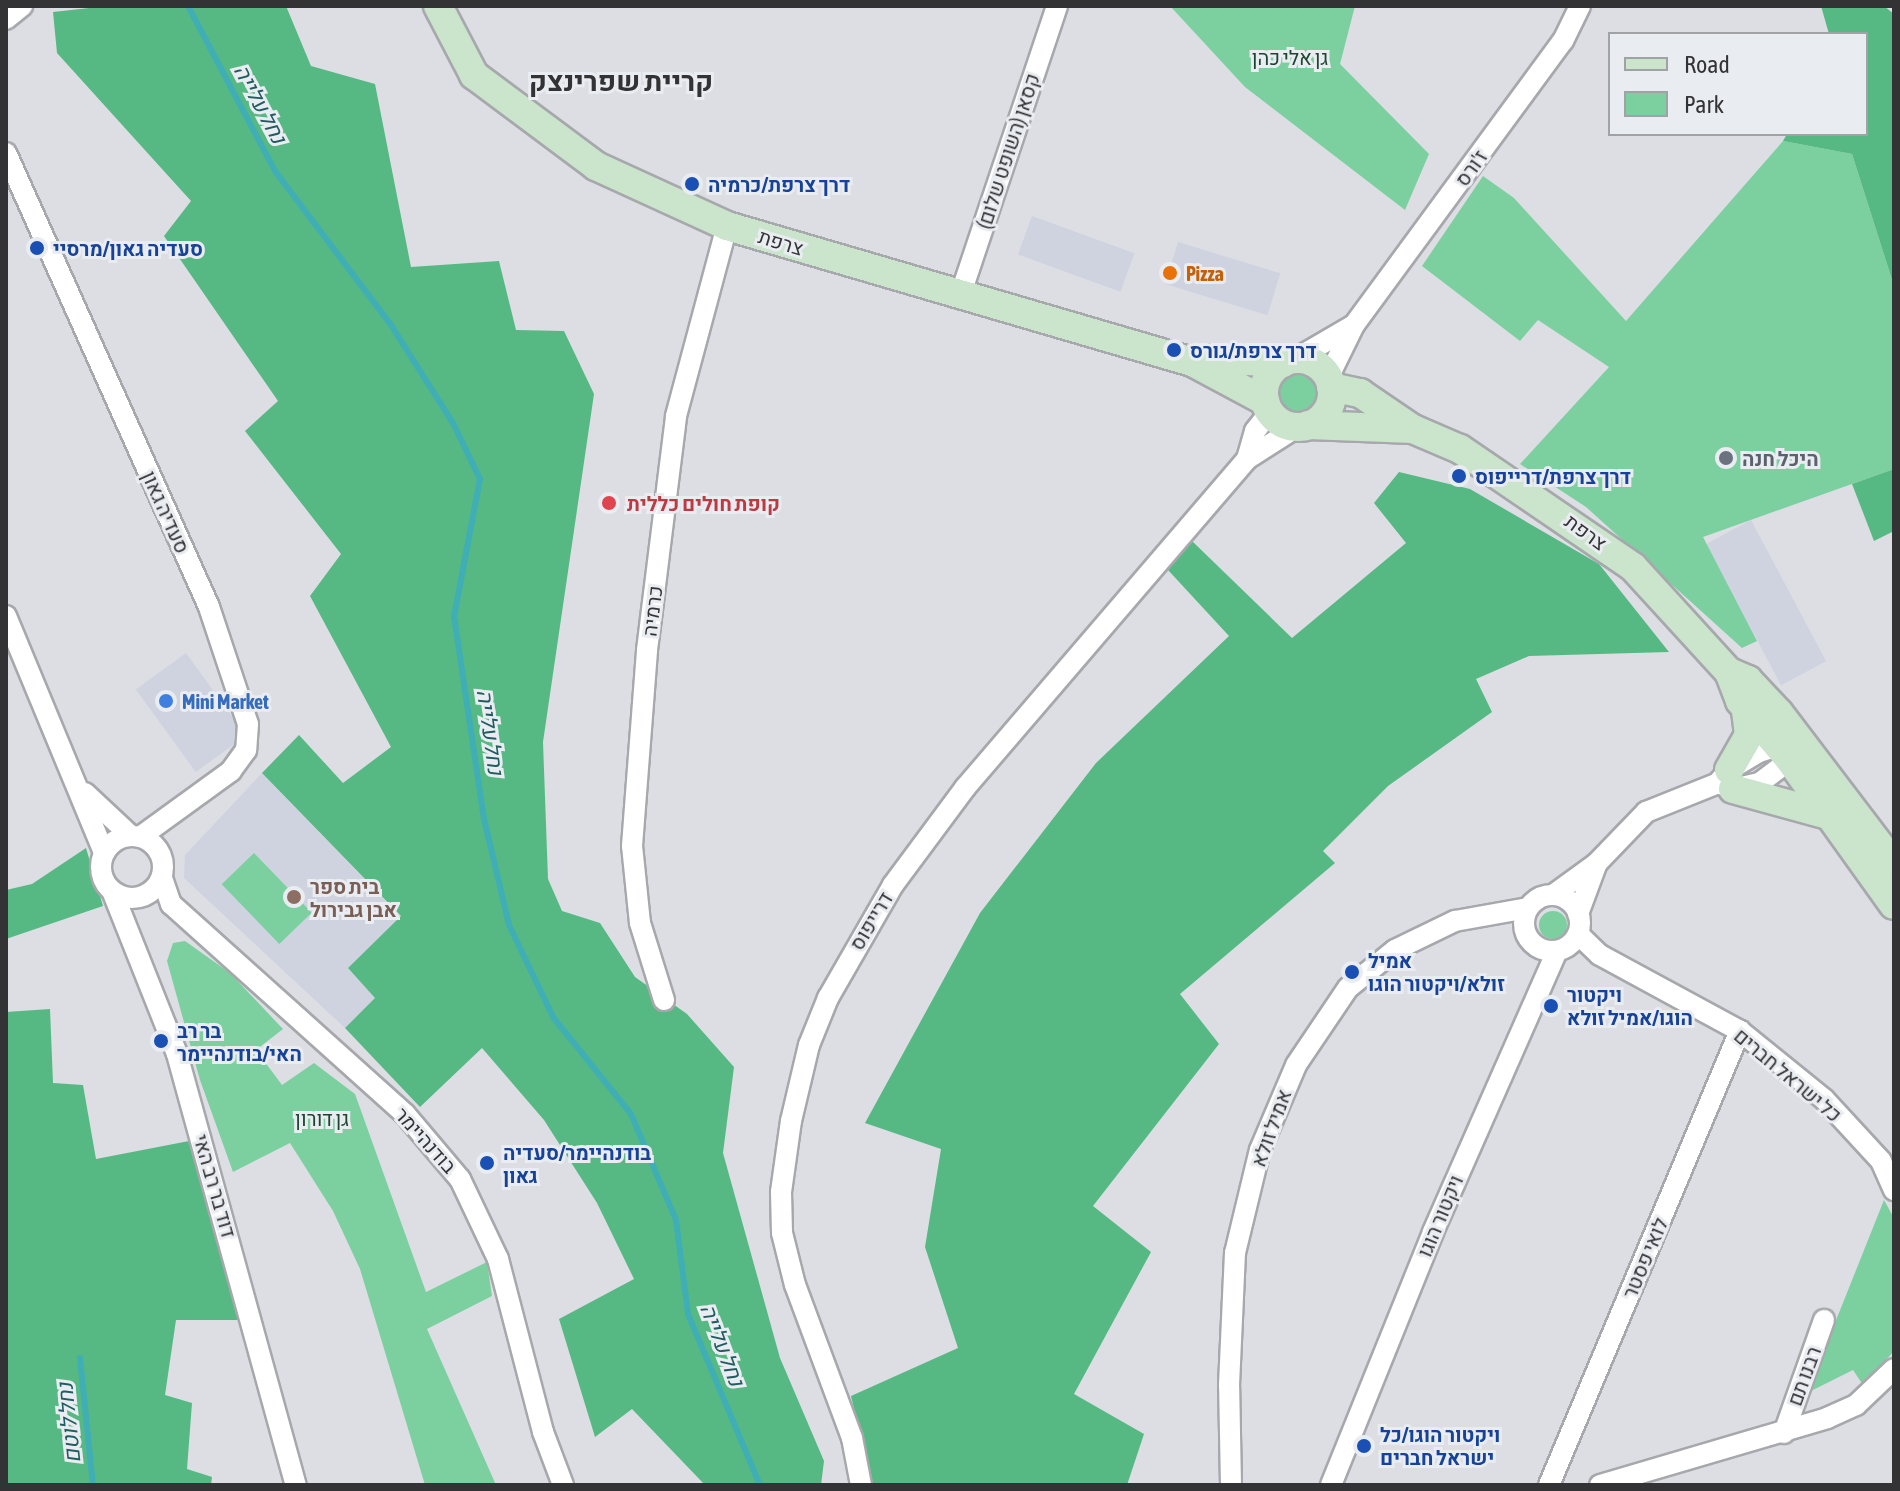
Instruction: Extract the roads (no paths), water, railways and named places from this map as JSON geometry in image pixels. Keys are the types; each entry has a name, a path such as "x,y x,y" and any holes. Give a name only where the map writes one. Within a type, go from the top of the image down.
{"street":[{"path":"6,19 22,6"},
{"name":"צרפת","path":"438,6 474,75 516,111 596,166 727,226 1194,363 1268,406"},
{"name":"קסאן (השופט שלום)","path":"960,296 1057,6"},
{"name":"ז'ורס","path":"1330,382 1354,325 1563,41 1580,6"},
{"name":"סעדיה גאון","path":"6,153 209,607 248,724 246,750 231,771 136,836"},
{"name":"כרמיה","path":"664,1000 640,923 632,846 647,650 676,416 727,226"},
{"name":"ז'ורס","path":"1288,361 1354,325"},
{"name":"צרפת","path":"1194,363 1211,359 1288,361"},
{"path":"1288,361 1317,365 1330,382 1326,412 1303,426 1268,406 1267,379 1288,361"},
{"name":"צרפת","path":"1330,382 1360,393 1413,429 1471,456 1633,567 1729,672 1746,709 1789,748 1894,864"},
{"name":"דרייפוס","path":"1247,459 1255,431 1268,406"},
{"name":"צרפת","path":"1303,426 1413,429"},
{"name":"דרייפוס","path":"861,1485 852,1438 795,1285 782,1233 781,1192 809,1045 858,942 928,836 1247,459 1303,426"},
{"path":"6,616 71,777 104,853 101,871 113,893 142,898 162,878 162,858 71,777"},
{"name":"צרפת","path":"1729,672 1748,680 1832,816 1894,905"},
{"path":"1727,781 1749,735 1746,709"},
{"path":"1597,863 1578,924 1557,951 1529,939 1524,928 1528,908 1553,895 1597,863 1646,812 1727,781 1789,748"},
{"path":"1727,781 1832,816"},
{"path":"104,853 115,841 136,836"},
{"name":"בודנהיימר","path":"162,878 171,904 405,1114 460,1179 498,1259 539,1417 563,1485"},
{"name":"דוד בר רב האי","path":"113,893 177,1054 296,1485"},
{"path":"1553,895 1568,901 1578,924"},
{"name":"אמיל זולא","path":"1231,1485 1229,1385 1235,1253 1260,1150 1296,1065 1348,988 1395,950 1455,921 1528,908"},
{"name":"כל ישראל חברים","path":"1578,924 1600,955 1740,1031 1824,1099 1881,1161 1894,1190"},
{"name":"ויקטור הוגו","path":"1331,1485 1433,1232 1557,951"},
{"name":"לואי פסטר","path":"1549,1485 1740,1031"},
{"name":"רבנו תם","path":"1784,1433 1824,1320"},
{"path":"1600,1485 1784,1433 1856,1405 1894,1369"}],"waterway":[{"name":"נחל עלייה","path":"188,6 275,171 391,325 453,423 480,479 454,616 484,819 509,925 553,1017 631,1114 676,1220 688,1314 760,1485"},
{"name":"נחל לוטם","path":"80,1358 93,1485"}],"place":[{"name":"דרך צרפת/כרמיה","path":"692,184"},
{"name":"סעדיה גאון/מרסיי","path":"37,248"},
{"name":"Pizza","path":"1170,273"},
{"name":"דרך צרפת/גורס","path":"1174,350"},
{"name":"היכל חנה","path":"1726,458"},
{"name":"דרך צרפת/דרייפוס","path":"1459,476"},
{"name":"קופת חולים כללית","path":"609,503"},
{"name":"Mini Market","path":"166,701"},
{"name":"בית ספר אבן גבירול","path":"294,897"},
{"name":"אמיל זולא/ויקטור הוגו","path":"1352,972"},
{"name":"ויקטור הוגו/אמיל זולא","path":"1551,1006"},
{"name":"בר רב האי/בודנהיימר","path":"161,1041"},
{"name":"בודנהיימר/סעדיה גאון","path":"487,1163"},
{"name":"ויקטור הוגו/כל ישראל חברים","path":"1364,1446"}],"district":[{"name":"קריית שפרינצק","path":"621,81"}],"park label":[{"name":"גן אלי כהן","path":"1290,57"},
{"name":"גן דורון","path":"322,1118"}]}
